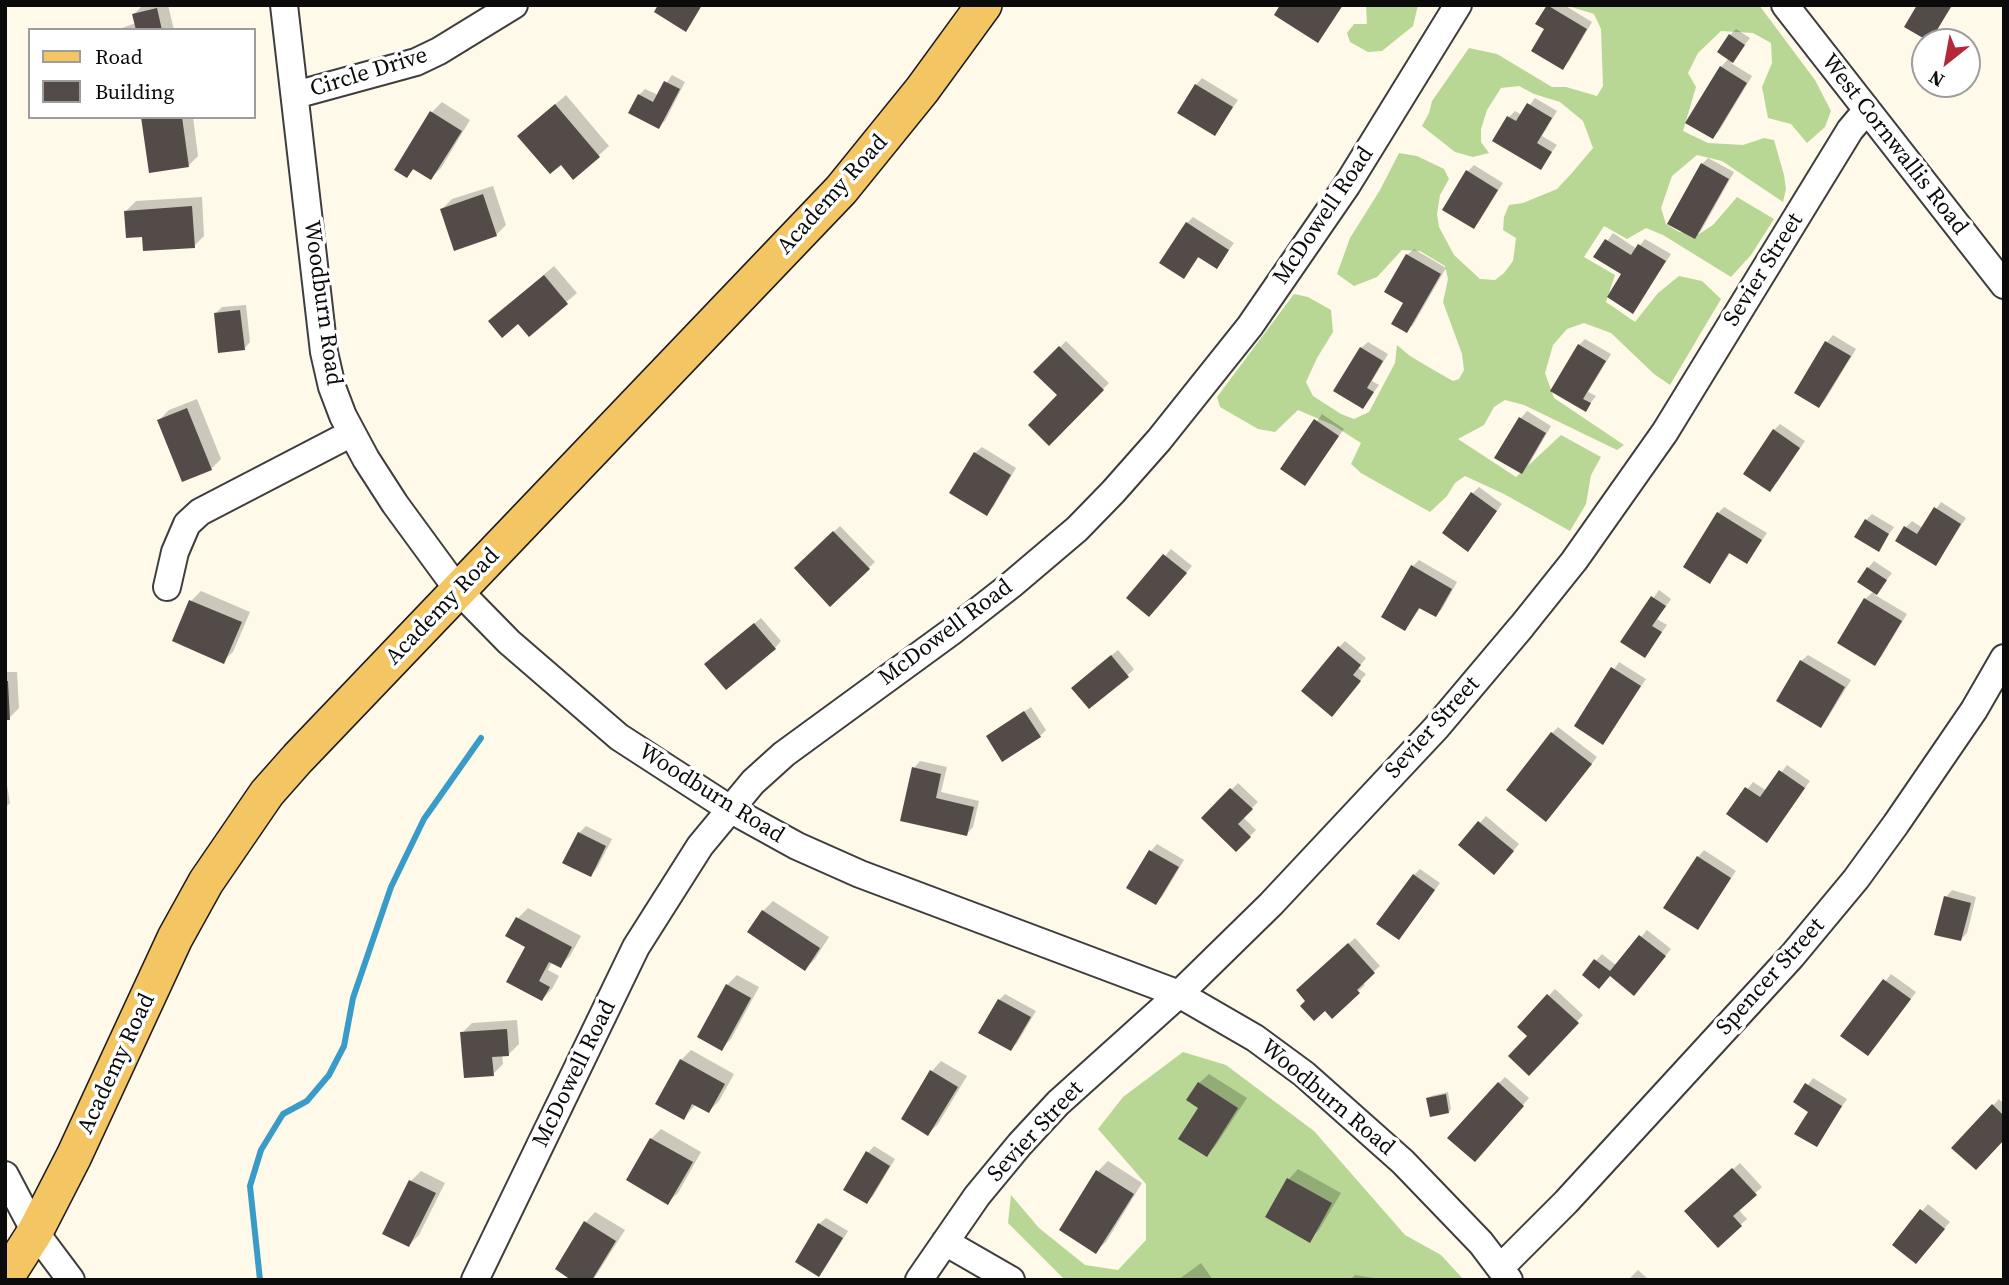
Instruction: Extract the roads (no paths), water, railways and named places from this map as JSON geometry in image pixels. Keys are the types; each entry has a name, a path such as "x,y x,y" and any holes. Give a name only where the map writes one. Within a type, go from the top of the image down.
{"main road":[{"name":"Academy Road","path":"5,1279 35,1232 74,1156 175,938 232,841 267,793 841,190 915,100 984,5"}],"street":[{"name":"Woodburn Road","path":"284,5 324,352 332,387 352,433 394,504 458,590 509,642 620,737 730,809 797,846 860,874 1179,994 1255,1038 1304,1074 1441,1199 1505,1273"},
{"name":"Circle Drive","path":"295,95 416,62 514,5"},
{"name":"McDowell Road","path":"475,1280 636,947 693,856 753,782 784,754 1011,585 1077,529 1113,492 1159,440 1250,326 1347,185 1458,5"},
{"name":"West Cornwallis Road","path":"1795,9 1866,111 2004,285"},
{"name":"Sevier Street","path":"919,1280 977,1196 1020,1144 1058,1103 1179,994 1271,904 1436,728 1574,561 1665,432 1850,130 1866,111"},
{"path":"167,587 175,552 183,533 187,524 200,512 352,433"},
{"name":"Spencer Street","path":"1505,1273 1566,1202 1800,947 1856,879 1974,710 2004,658"},
{"path":"5,1175 35,1232 71,1280"},
{"path":"945,1242 1011,1280"}],"waterway":[{"path":"260,1280 250,1186 261,1150 283,1114 307,1101 329,1075 344,1046 353,998 391,887 424,819 481,738"}]}
